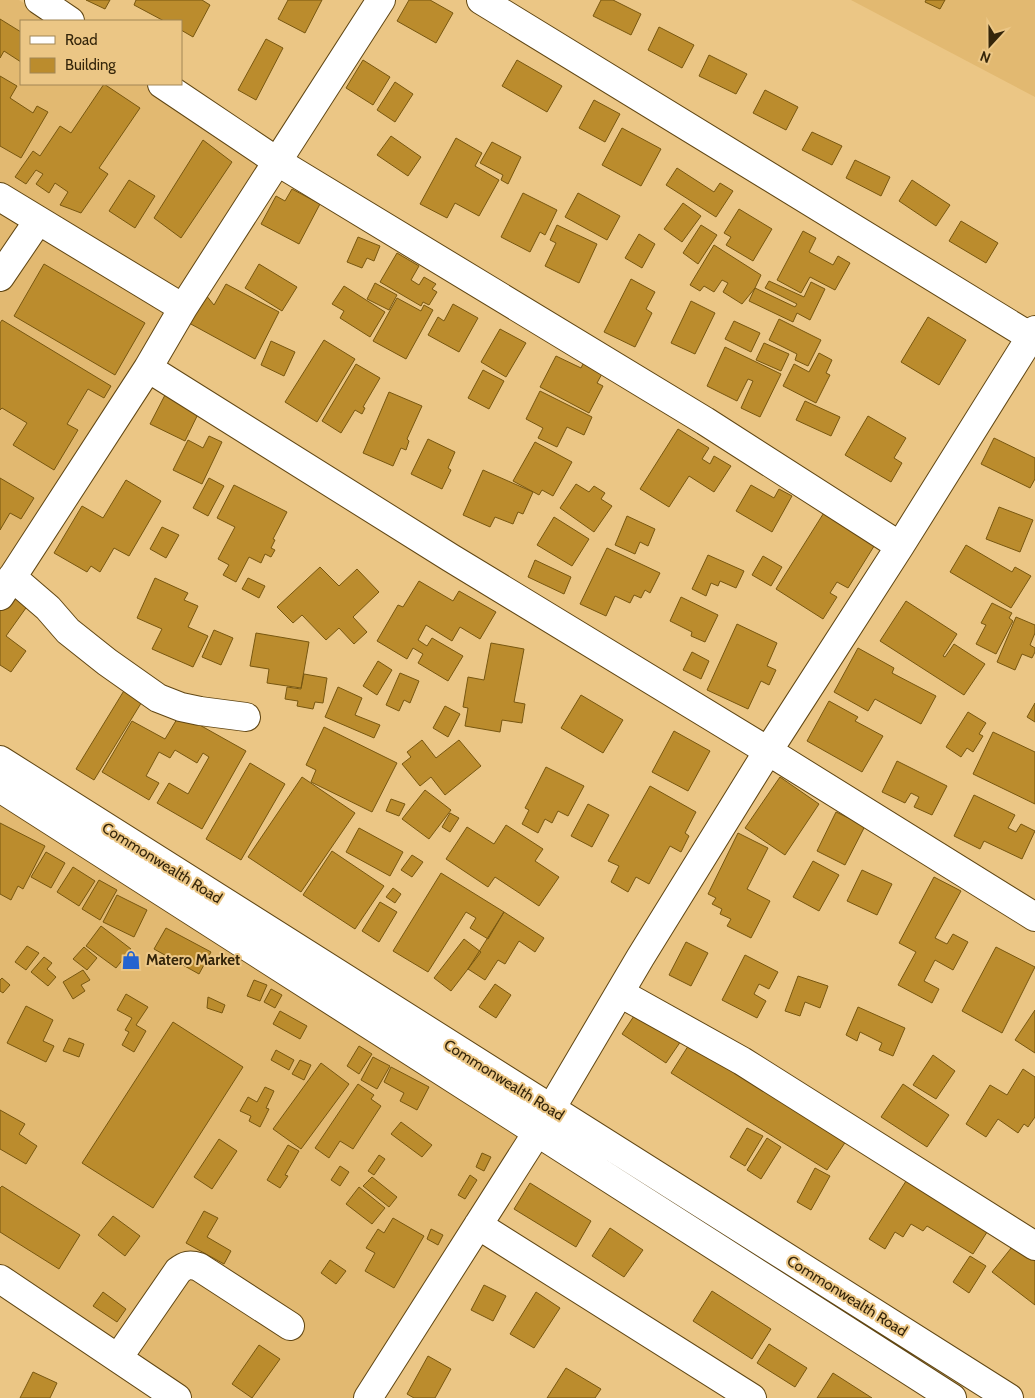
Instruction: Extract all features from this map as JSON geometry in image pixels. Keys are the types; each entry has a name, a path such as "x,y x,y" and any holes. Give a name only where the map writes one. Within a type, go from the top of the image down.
{"street":[{"path":"39,0 69,20"},
{"path":"246,717 181,707 158,698 107,662 68,631 48,608 6,587 148,368 183,308 381,0"},
{"path":"368,1398 545,1120 768,751 1033,334 480,0"},
{"path":"163,85 278,162 705,421 900,546"},
{"path":"0,198 183,308"},
{"path":"0,277 38,221"},
{"path":"148,368 451,558 768,751 1035,918"},
{"name":"Commonwealth Road","path":"0,760 545,1120 952,1398"},
{"name":"Commonwealth Road","path":"0,788 545,1120 1009,1398"},
{"path":"620,993 742,1061 1035,1246"},
{"path":"478,1225 752,1398"},
{"path":"118,1358 178,1271 185,1265 192,1264 199,1267 290,1326"},
{"path":"0,1279 177,1398"}],"shaded area":[{"path":"0,0 19,0 50,20 20,20 20,85 152,85 276,163 0,592"},
{"path":"851,0 1035,0 1035,97"},
{"name":"Matero Market","path":"0,797 524,1124 364,1398 180,1398 0,1280"}],"building":[{"path":"86,0 110,0 105,9"},
{"path":"136,0 202,0 210,5 193,37 182,31 182,20 162,20 134,5"},
{"path":"288,0 322,0 305,33 278,19"},
{"path":"409,0 430,0 453,13 436,43 397,21"},
{"path":"601,0 613,0 641,14 631,35 593,16"},
{"path":"926,0 945,0 940,9 925,2"},
{"path":"0,19 20,31 20,61 4,51 0,58"},
{"path":"659,27 694,45 682,68 648,50"},
{"path":"266,39 283,48 256,100 238,90"},
{"path":"709,55 747,74 736,94 699,76"},
{"path":"363,60 390,77 373,105 346,88"},
{"path":"517,60 562,86 547,112 502,86"},
{"path":"0,76 17,86 10,98 33,113 37,106 48,112 21,158 0,146"},
{"path":"395,82 413,94 395,122 377,110"},
{"path":"103,85 140,108 99,168 108,174 81,213 60,205 68,192 55,183 49,193 36,184 43,174 36,170 26,184 15,177 33,151 40,156 60,126 71,133"},
{"path":"765,90 798,107 786,130 753,113"},
{"path":"594,100 620,114 605,142 579,128"},
{"path":"622,128 661,149 641,186 602,165"},
{"path":"812,132 842,146 832,165 802,150"},
{"path":"391,136 421,157 408,176 377,155"},
{"path":"456,138 482,153 475,166 499,180 479,216 455,203 447,218 420,204"},
{"path":"203,140 232,162 181,238 154,218"},
{"path":"492,142 521,157 508,184 501,180 503,175 480,163"},
{"path":"855,160 890,177 881,196 846,178"},
{"path":"677,168 714,192 720,183 733,191 716,217 666,185"},
{"path":"129,180 155,196 135,228 109,211"},
{"path":"912,180 950,205 936,226 899,201"},
{"path":"292,189 320,204 299,244 261,224 276,196 285,201"},
{"path":"523,193 557,210 545,235 540,232 530,252 501,237"},
{"path":"578,193 620,216 607,240 565,217"},
{"path":"683,203 701,216 682,242 664,229"},
{"path":"739,209 772,229 753,261 726,245 731,237 724,233"},
{"path":"961,221 998,243 986,263 949,241"},
{"path":"557,225 597,244 579,283 545,266 556,243 550,240"},
{"path":"701,225 717,235 698,264 683,253"},
{"path":"803,231 816,238 809,252 833,265 838,256 850,263 835,290 810,277 801,293 777,280"},
{"path":"639,234 655,244 642,268 625,258"},
{"path":"358,237 380,246 374,261 367,258 362,268 347,262"},
{"path":"714,245 761,275 755,288 742,304 723,292 728,283 722,280 714,292 704,286 700,291 690,285"},
{"path":"397,253 419,266 411,280 419,285 424,277 436,284 432,289 437,292 429,305 423,302 421,306 380,282"},
{"path":"44,264 145,323 115,375 14,316"},
{"path":"259,264 297,287 282,311 245,288"},
{"path":"631,279 655,292 646,309 652,313 635,347 604,332"},
{"path":"769,281 804,297 811,282 825,289 810,320 797,313 793,322 749,301 755,288 795,307 797,304 765,288"},
{"path":"375,283 397,295 389,310 367,299"},
{"path":"226,284 279,312 255,359 189,323 205,294 214,305"},
{"path":"344,286 385,312 370,337 340,318 344,311 332,304"},
{"path":"397,298 421,311 424,305 433,310 406,359 373,341"},
{"path":"691,301 715,313 695,354 671,343"},
{"path":"453,304 478,318 459,352 428,335 438,317 444,321"},
{"path":"928,317 966,340 939,385 901,362"},
{"path":"779,319 821,340 808,366 795,360 797,354 769,340"},
{"path":"2,320 111,386 104,398 88,389 67,424 78,430 54,470 13,445 27,423 2,408 0,410 0,323"},
{"path":"734,321 760,333 751,352 725,339"},
{"path":"500,329 526,343 506,377 481,362"},
{"path":"324,340 355,359 317,422 285,402"},
{"path":"271,341 295,352 284,376 261,365"},
{"path":"764,343 789,354 781,371 756,360"},
{"path":"725,347 781,374 760,417 741,408 753,381 748,379 737,401 707,386"},
{"path":"819,353 832,360 826,373 830,375 816,403 783,386 794,364 809,372"},
{"path":"556,356 581,368 584,362 603,372 597,383 603,386 589,413 540,387"},
{"path":"356,364 380,378 363,407 365,408 362,414 355,410 341,433 322,421"},
{"path":"483,370 504,381 489,409 468,398"},
{"path":"540,391 592,417 584,435 567,427 557,447 538,438 543,428 526,419"},
{"path":"389,392 422,406 407,439 409,441 406,450 401,448 393,466 363,453"},
{"path":"165,395 199,412 185,441 150,424"},
{"path":"805,401 840,417 831,436 796,420"},
{"path":"868,416 906,438 894,458 902,463 891,482 845,455"},
{"path":"678,429 709,448 702,459 710,464 714,456 731,466 714,492 689,476 669,507 640,489"},
{"path":"209,436 222,442 202,484 173,470 188,440 203,448"},
{"path":"994,438 1035,458 1035,479 1030,488 981,464"},
{"path":"428,439 455,452 448,468 451,470 442,489 411,474"},
{"path":"535,442 572,462 553,496 542,490 539,495 513,481"},
{"path":"483,470 533,492 523,514 518,512 513,524 495,517 490,527 463,515"},
{"path":"0,478 34,498 21,519 10,513 0,530"},
{"path":"209,478 224,486 208,516 193,508"},
{"path":"126,480 161,501 129,556 114,548 100,572 91,566 87,572 54,553 82,506 103,518"},
{"path":"576,484 589,492 594,486 605,493 601,499 612,506 594,532 560,508"},
{"path":"234,485 287,512 273,539 275,540 271,548 275,550 271,557 265,554 261,563 249,557 236,582 223,575 229,565 218,559 235,527 217,518"},
{"path":"751,485 774,498 779,489 792,496 772,532 736,511"},
{"path":"999,507 1033,520 1020,552 986,539"},
{"path":"825,511 876,543 848,588 837,582 830,593 837,597 823,619 776,589"},
{"path":"627,516 655,529 648,546 640,542 635,554 615,545"},
{"path":"554,517 589,539 572,566 537,545"},
{"path":"162,527 179,535 166,558 150,549"},
{"path":"966,545 1012,572 1015,567 1031,576 1011,608 950,572"},
{"path":"607,548 660,573 650,593 645,590 641,598 634,595 630,603 615,596 606,616 580,604"},
{"path":"708,555 744,571 736,588 720,581 718,586 711,583 706,596 692,589"},
{"path":"763,556 782,567 771,586 752,575"},
{"path":"535,560 571,577 564,594 528,577"},
{"path":"320,567 339,586 357,569 379,592 353,617 367,632 354,644 339,628 326,640 302,615 293,623 277,607"},
{"path":"155,578 188,593 184,600 198,606 188,627 208,636 193,667 152,649 162,629 137,618"},
{"path":"248,578 265,586 259,598 242,589"},
{"path":"419,581 453,601 459,591 496,612 480,639 460,627 452,641 426,625 418,640 427,646 432,638 463,656 448,681 418,663 423,654 413,648 407,659 377,641 398,605 403,607"},
{"path":"17,587 33,598 6,636 26,651 11,672 0,665 0,611"},
{"path":"681,597 718,615 705,642 691,636 692,632 670,621"},
{"path":"906,601 957,634 943,656 945,657 954,644 985,664 964,695 880,641"},
{"path":"992,603 1012,613 1009,618 1013,621 996,654 976,644 986,625 981,623"},
{"path":"1016,617 1035,625 1035,633 1030,645 1035,648 1035,652 1032,658 1022,654 1015,670 997,662"},
{"path":"737,624 777,643 767,666 776,670 769,685 761,681 748,709 707,690"},
{"path":"214,630 233,638 221,665 202,657"},
{"path":"256,633 309,642 301,688 267,683 269,669 250,666"},
{"path":"491,643 524,649 514,702 525,704 522,723 502,720 500,732 465,726 468,708 463,707 468,677 484,680"},
{"path":"858,648 894,668 892,673 936,696 921,724 875,699 868,711 834,692"},
{"path":"692,652 709,661 701,679 683,670"},
{"path":"378,661 392,670 377,695 363,686"},
{"path":"400,673 419,681 410,703 404,700 399,711 386,705"},
{"path":"304,674 327,678 323,703 315,702 313,709 297,706 298,701 285,699 287,687 301,689"},
{"path":"338,687 362,698 355,715 380,725 374,738 325,717"},
{"path":"125,689 143,700 94,780 76,769"},
{"path":"581,695 623,720 603,753 561,728"},
{"path":"829,701 858,717 855,721 883,736 862,772 807,741"},
{"path":"1035,703 1035,722 1027,717"},
{"path":"445,706 460,714 448,737 433,728"},
{"path":"968,712 986,723 979,734 983,736 973,752 967,748 961,757 946,747"},
{"path":"180,714 246,751 202,829 157,803 169,783 188,794 209,757 203,753 197,763 175,750 170,758 159,752 146,776 159,783 149,800 102,772 132,721 165,739"},
{"path":"324,727 397,763 372,812 311,782 316,770 306,765"},
{"path":"674,731 710,751 688,791 652,772"},
{"path":"993,732 1035,752 1035,804 973,774"},
{"path":"422,740 436,758 459,740 481,766 445,795 431,777 420,786 402,764 411,757 407,752"},
{"path":"897,761 947,786 932,815 914,807 919,797 911,793 905,803 882,792"},
{"path":"250,763 285,784 241,860 206,839"},
{"path":"546,767 584,786 568,816 558,811 552,823 545,819 538,833 522,824 529,810 525,808"},
{"path":"302,777 355,813 301,892 248,857"},
{"path":"780,777 819,804 785,855 745,828"},
{"path":"650,786 696,812 685,833 689,836 681,852 670,846 649,884 636,877 628,892 611,882 619,866 608,861"},
{"path":"425,790 451,810 429,839 402,819"},
{"path":"974,795 1015,815 1008,828 1016,832 1021,824 1035,831 1022,859 984,841 980,849 954,836"},
{"path":"391,799 405,804 399,816 386,811"},
{"path":"588,804 609,815 592,847 571,836"},
{"path":"836,812 865,826 845,865 817,851"},
{"path":"450,813 459,818 450,832 442,827"},
{"path":"0,823 45,846 23,889 18,886 11,900 0,894"},
{"path":"506,825 543,849 535,861 559,877 539,906 495,877 488,887 446,859 467,827 494,844"},
{"path":"359,828 403,852 390,876 346,852"},
{"path":"738,833 768,848 747,889 770,901 751,938 727,926 731,919 720,914 722,909 712,904 716,898 708,894"},
{"path":"332,851 384,886 355,929 303,895"},
{"path":"46,852 65,863 51,888 31,877"},
{"path":"412,855 423,862 412,877 401,870"},
{"path":"813,861 839,875 819,911 793,897"},
{"path":"73,867 95,881 79,906 57,892"},
{"path":"862,870 892,884 877,915 847,901"},
{"path":"441,873 504,912 488,939 470,928 476,918 466,912 428,972 393,951"},
{"path":"934,877 961,891 935,938 947,944 953,934 968,942 953,970 935,960 924,981 939,989 932,1003 898,985 916,952 899,943"},
{"path":"99,880 117,890 100,920 82,909"},
{"path":"393,888 401,894 395,903 386,897"},
{"path":"117,895 147,910 134,937 103,922"},
{"path":"380,902 397,912 379,942 362,931"},
{"path":"504,912 544,938 535,952 519,941 505,964 498,960 485,980 468,969"},
{"path":"101,926 131,949 116,968 86,946"},
{"path":"166,928 211,952 199,974 154,949"},
{"path":"464,939 481,952 451,991 434,978"},
{"path":"686,942 708,953 691,986 669,975"},
{"path":"27,946 39,953 26,970 15,962"},
{"path":"84,947 97,958 87,970 73,959"},
{"path":"996,947 1035,967 1002,1033 962,1011"},
{"path":"745,955 778,972 769,989 759,984 754,994 766,1001 757,1018 722,1000"},
{"path":"44,957 52,963 47,969 56,977 48,986 31,972"},
{"path":"83,970 90,980 81,985 85,991 73,999 63,982"},
{"path":"798,976 828,986 820,1008 805,1002 800,1016 785,1011"},
{"path":"2,978 10,985 3,993 0,991 0,980"},
{"path":"254,980 267,985 260,1001 247,996"},
{"path":"495,984 511,995 496,1018 479,1007"},
{"path":"271,989 282,995 275,1008 264,1002"},
{"path":"126,994 148,1007 136,1025 146,1031 134,1052 122,1045 129,1032 125,1030 132,1018 117,1010"},
{"path":"208,997 225,1005 222,1013 207,1008"},
{"path":"26,1006 53,1020 43,1041 54,1046 46,1062 7,1043"},
{"path":"640,1007 685,1035 666,1063 622,1034"},
{"path":"858,1007 905,1028 893,1056 879,1050 882,1043 860,1032 857,1041 846,1035"},
{"path":"1035,1010 1035,1053 1015,1040"},
{"path":"280,1011 307,1026 300,1039 273,1024"},
{"path":"173,1022 243,1067 153,1208 82,1163"},
{"path":"69,1038 84,1044 79,1057 63,1051"},
{"path":"692,1040 848,1138 827,1170 671,1073"},
{"path":"359,1046 372,1054 359,1074 347,1066"},
{"path":"276,1050 294,1060 289,1070 271,1060"},
{"path":"933,1055 955,1071 936,1099 913,1085"},
{"path":"373,1057 390,1066 377,1089 361,1080"},
{"path":"300,1060 311,1065 304,1080 292,1074"},
{"path":"321,1063 349,1084 301,1149 273,1129"},
{"path":"391,1067 429,1087 417,1110 400,1101 404,1093 384,1082"},
{"path":"1023,1069 1035,1077 1035,1117 1028,1127 1024,1124 1018,1133 998,1119 986,1137 966,1124 990,1085 1007,1095"},
{"path":"358,1084 374,1095 371,1099 381,1106 353,1149 340,1141 329,1158 315,1148"},
{"path":"903,1084 949,1115 927,1147 881,1117"},
{"path":"265,1087 274,1091 266,1108 269,1109 260,1127 249,1121 251,1116 240,1111 248,1097 257,1102"},
{"path":"0,1110 25,1124 19,1134 37,1146 26,1164 0,1149"},
{"path":"401,1122 432,1145 422,1157 391,1134"},
{"path":"747,1128 763,1136 745,1166 730,1157"},
{"path":"767,1138 781,1147 761,1179 747,1170"},
{"path":"219,1139 237,1151 212,1189 194,1177"},
{"path":"288,1145 299,1151 285,1175 288,1176 280,1188 267,1180"},
{"path":"482,1153 491,1157 484,1171 476,1167"},
{"path":"379,1155 385,1159 374,1175 368,1171"},
{"path":"340,1166 349,1172 340,1186 331,1180"},
{"path":"815,1168 830,1176 811,1210 797,1202"},
{"path":"470,1175 477,1180 465,1199 458,1195"},
{"path":"372,1177 397,1197 389,1207 363,1186"},
{"path":"908,1178 989,1229 973,1254 927,1226 923,1231 911,1224 903,1237 895,1232 885,1249 869,1239"},
{"path":"530,1183 591,1221 576,1247 514,1209"},
{"path":"2,1186 80,1235 59,1269 0,1232 0,1188"},
{"path":"359,1187 385,1208 372,1224 346,1204"},
{"path":"204,1211 218,1218 207,1237 231,1251 224,1264 186,1243"},
{"path":"113,1216 140,1236 125,1256 98,1235"},
{"path":"393,1218 424,1236 394,1288 365,1271 375,1253 366,1248 378,1229 384,1233"},
{"path":"610,1228 643,1250 624,1277 592,1256"},
{"path":"431,1229 443,1235 438,1245 427,1239"},
{"path":"1016,1242 1035,1257 1035,1305 992,1272"},
{"path":"970,1256 986,1266 969,1293 953,1282"},
{"path":"330,1260 346,1271 336,1284 321,1273"},
{"path":"484,1285 506,1296 493,1321 471,1310"},
{"path":"712,1291 771,1329 752,1359 693,1321"},
{"path":"103,1292 126,1309 117,1322 93,1306"},
{"path":"536,1292 560,1308 534,1348 510,1334"},
{"path":"769,1344 807,1368 795,1387 757,1363"},
{"path":"259,1345 280,1359 252,1398 232,1384"},
{"path":"428,1356 451,1369 435,1398 414,1398 407,1394"},
{"path":"566,1368 601,1389 595,1398 547,1398"},
{"path":"33,1372 57,1383 50,1398 20,1398"},
{"path":"833,1373 872,1398 817,1398"}],"place":[{"name":"Matero Market","path":"131,960"}]}
